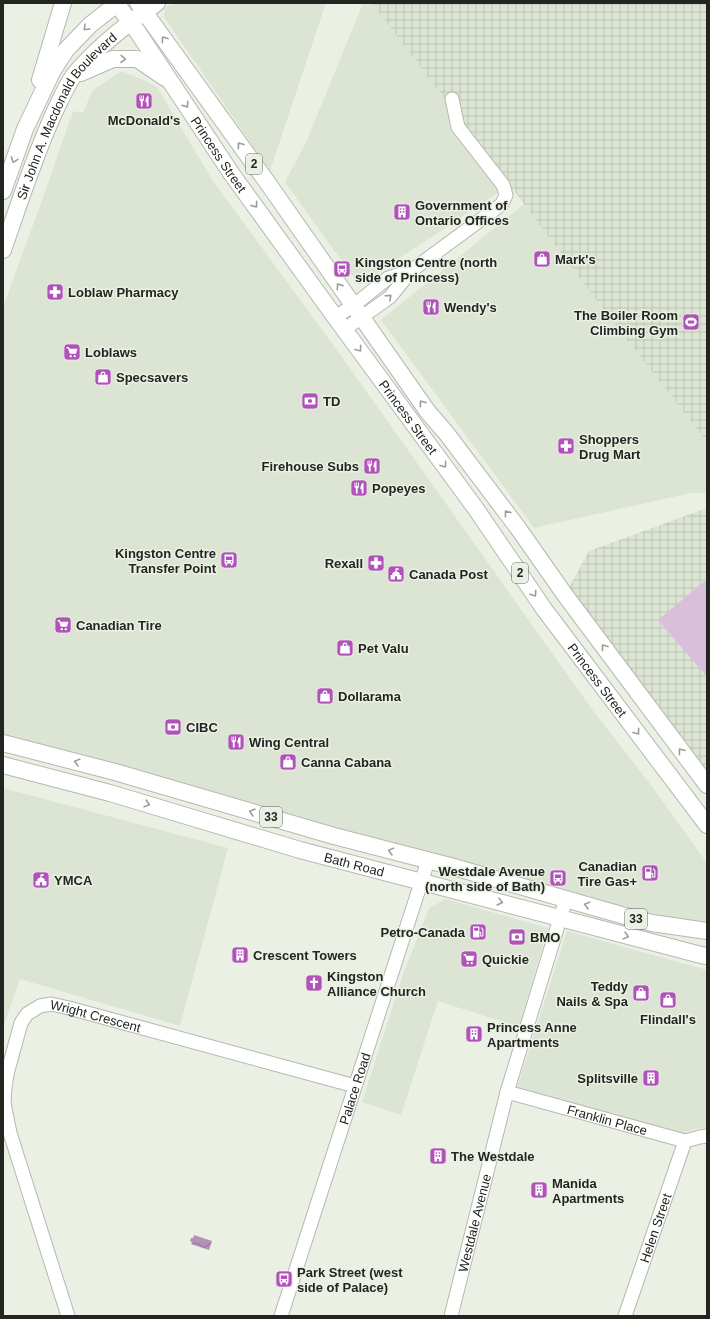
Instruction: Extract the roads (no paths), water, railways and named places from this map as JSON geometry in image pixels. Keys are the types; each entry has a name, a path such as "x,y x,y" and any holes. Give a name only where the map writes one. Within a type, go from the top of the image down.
{"main road":[{"path":"25,129 62,3"},
{"name":"Sir John A. Macdonald Boulevard","path":"3,191 25,129 52,72 66,50 90,24 117,3"},
{"name":"Princess Street","path":"117,3 231,173 476,509 544,609 707,826"},
{"name":"Sir John A. Macdonald Boulevard","path":"3,250 46,132 62,97 74,76 146,6"},
{"name":"Princess Street","path":"146,6 357,312 428,412 447,434 518,528 565,595 706,784"},
{"path":"74,76 113,59 137,59 172,83"},
{"name":"Bath Road","path":"3,743 115,772 334,836 652,923 707,931"},
{"name":"Bath Road","path":"3,765 110,793 300,850 705,956"}],"street":[{"path":"340,323 357,312 390,297 411,271 502,204 506,195 503,185 458,127 452,99"},
{"name":"Palace Road","path":"282,1316 428,861"},
{"name":"Westdale Avenue","path":"450,1316 507,1092 566,899"},
{"name":"Wright Crescent","path":"68,1316 10,1133 4,1103 9,1067 21,1023 27,1014 40,1006 51,1004 355,1086"},
{"name":"Franklin Place","path":"507,1092 685,1141 707,1136"},
{"name":"Helen Street","path":"625,1316 685,1141"}],"water":[{"path":"194,1235 212,1241 209,1250 191,1244 191,1238 193,1238"}],"place":[{"name":"McDonald's","path":"144,101"},
{"name":"Government of Ontario Offices","path":"402,212"},
{"name":"Mark's","path":"542,259"},
{"name":"Kingston Centre (north side of Princess)","path":"342,269"},
{"name":"Loblaw Pharmacy","path":"55,292"},
{"name":"Wendy's","path":"431,307"},
{"name":"The Boiler Room Climbing Gym","path":"691,322"},
{"name":"Loblaws","path":"72,352"},
{"name":"Specsavers","path":"103,377"},
{"name":"TD","path":"310,401"},
{"name":"Shoppers Drug Mart","path":"566,446"},
{"name":"Firehouse Subs","path":"372,466"},
{"name":"Popeyes","path":"359,488"},
{"name":"Kingston Centre Transfer Point","path":"229,560"},
{"name":"Rexall","path":"376,563"},
{"name":"Canada Post","path":"396,574"},
{"name":"Canadian Tire","path":"63,625"},
{"name":"Pet Valu","path":"345,648"},
{"name":"Dollarama","path":"325,696"},
{"name":"CIBC","path":"173,727"},
{"name":"Wing Central","path":"236,742"},
{"name":"Canna Cabana","path":"288,762"},
{"name":"Canadian Tire Gas+","path":"650,873"},
{"name":"Westdale Avenue (north side of Bath)","path":"558,878"},
{"name":"YMCA","path":"41,880"},
{"name":"Petro-Canada","path":"478,932"},
{"name":"BMO","path":"517,937"},
{"name":"Crescent Towers","path":"240,955"},
{"name":"Quickie","path":"469,959"},
{"name":"Kingston Alliance Church","path":"314,983"},
{"name":"Teddy Nails & Spa","path":"641,993"},
{"name":"Flindall's","path":"668,1000"},
{"name":"Princess Anne Apartments","path":"474,1034"},
{"name":"Splitsville","path":"651,1078"},
{"name":"The Westdale","path":"438,1156"},
{"name":"Manida Apartments","path":"539,1190"},
{"name":"Park Street (west side of Palace)","path":"284,1279"}]}
